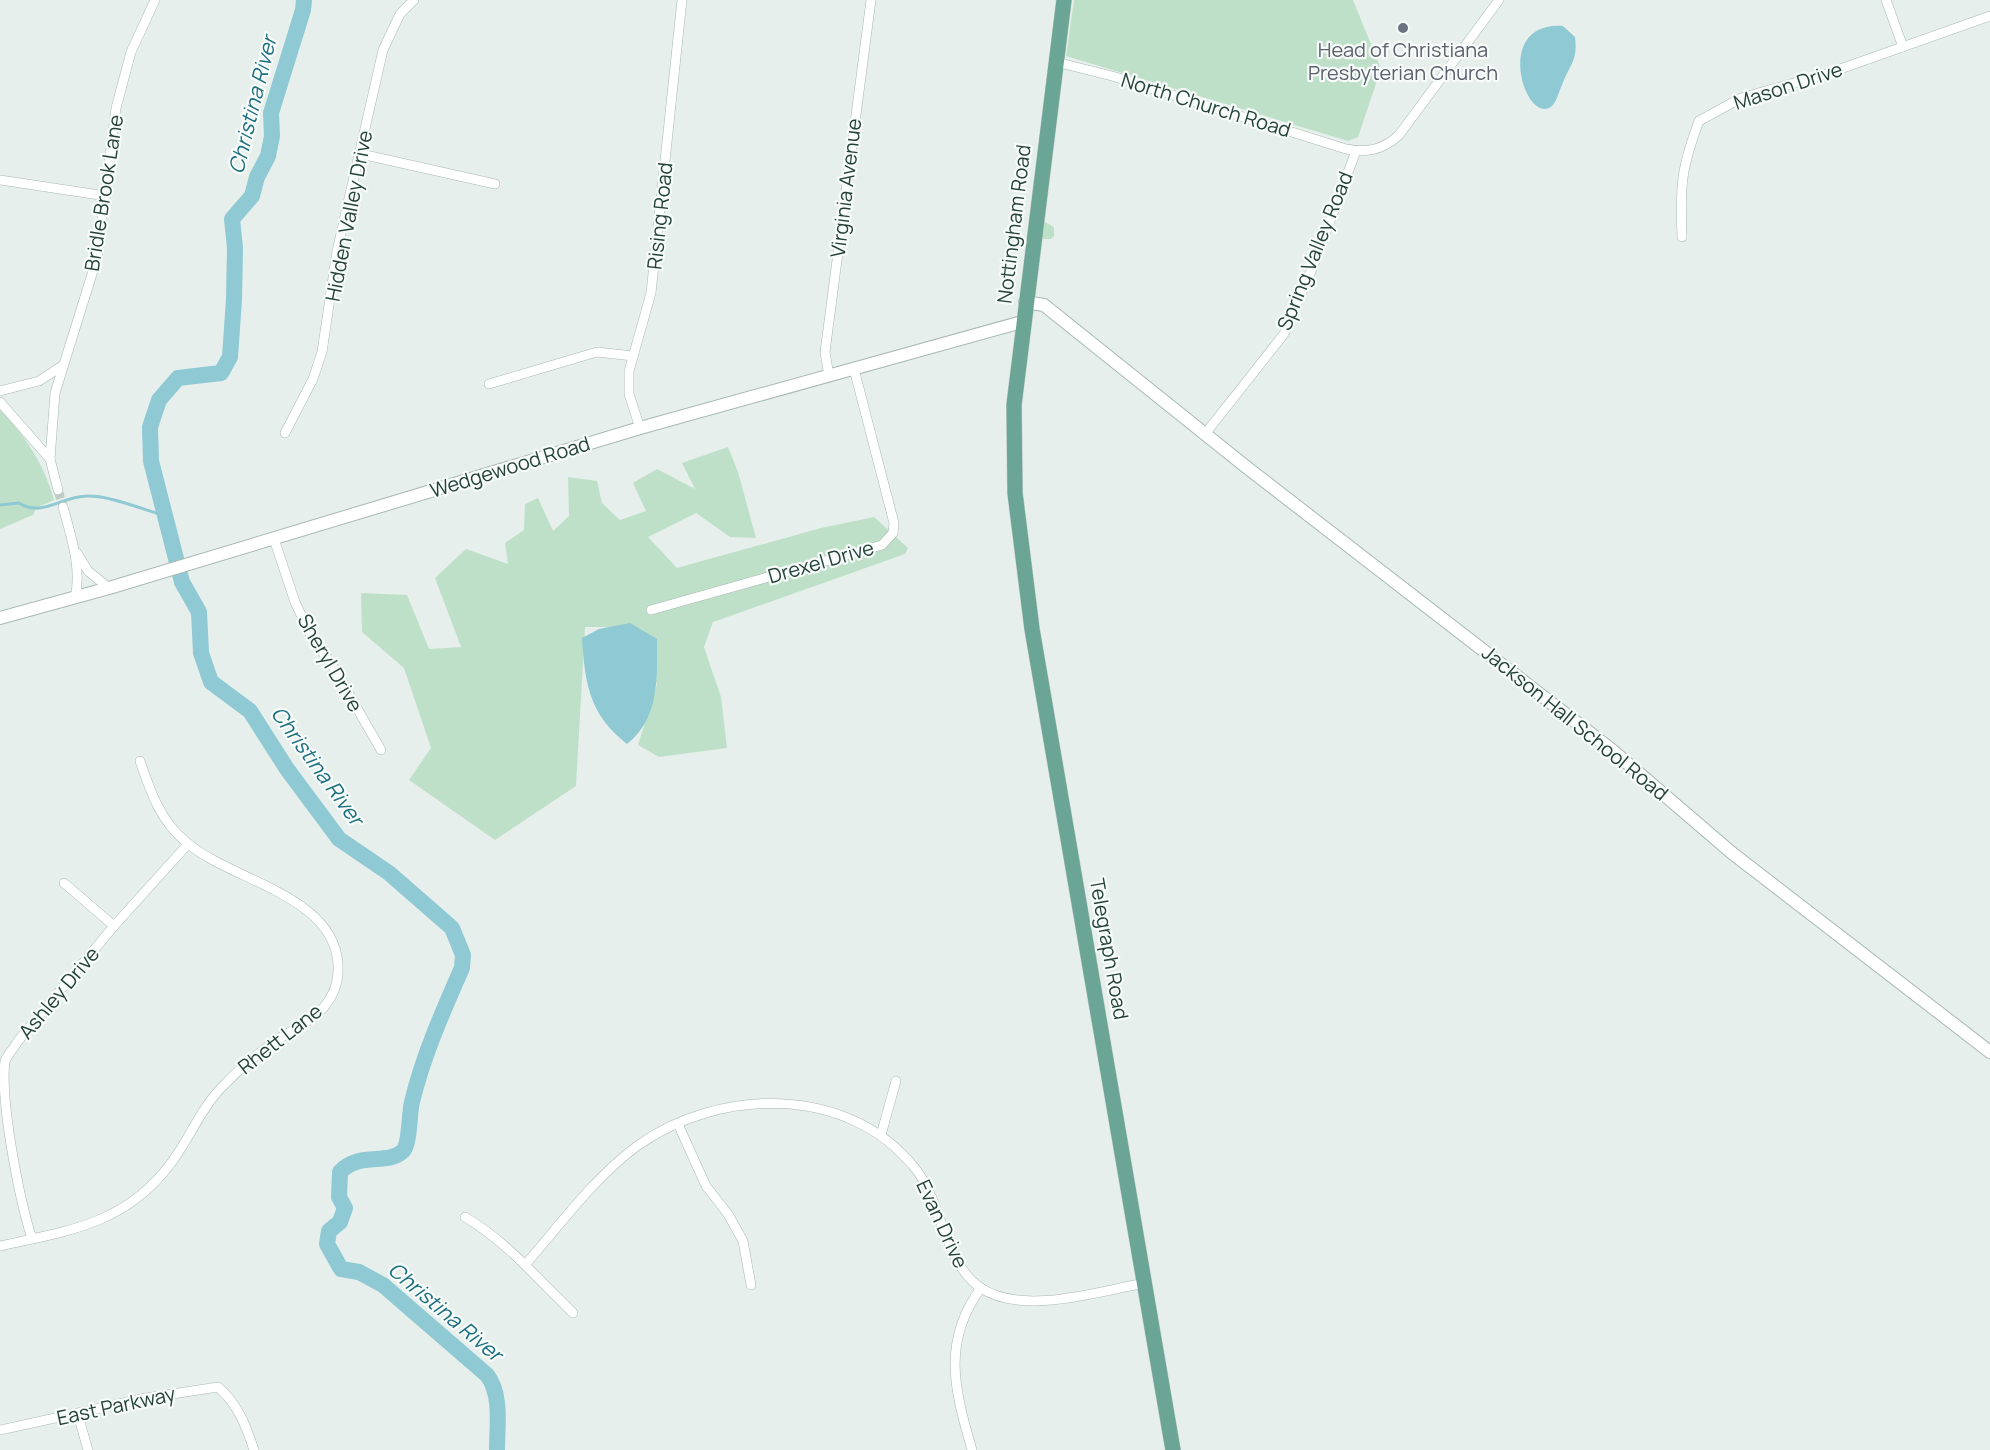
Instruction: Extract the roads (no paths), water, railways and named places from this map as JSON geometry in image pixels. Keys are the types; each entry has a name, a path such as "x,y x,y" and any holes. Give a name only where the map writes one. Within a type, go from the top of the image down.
{"main road":[{"name":"Nottingham Road","path":"1013,453 1015,395 1022,322 1064,0"},
{"name":"Telegraph Road","path":"1013,453 1017,526 1032,629 1173,1450"}],"street":[{"name":"Bridle Brook Lane","path":"50,459 52,415 62,366 97,258 116,108 122,81 131,52 155,0"},
{"name":"Hidden Valley Drive","path":"285,433 313,379 322,352 337,251 383,50 400,14 414,0"},
{"name":"Rising Road","path":"640,428 628,383 633,356 653,285 682,0"},
{"name":"Virginia Avenue","path":"829,376 825,352 871,0"},
{"path":"1356,151 1377,150 1399,135 1499,0"},
{"path":"1886,0 1903,47"},
{"name":"Mason Drive","path":"1682,237 1680,187 1685,158 1700,121 1741,98 1826,74 1990,16"},
{"name":"North Church Road","path":"1056,62 1112,76 1356,151"},
{"name":"Spring Valley Road","path":"1204,434 1284,334 1314,264 1356,151"},
{"path":"361,154 495,184"},
{"path":"0,180 106,196"},
{"name":"Jackson Hall School Road","path":"1025,302 1044,305 1204,434 1612,750 1727,848 1990,1052"},
{"name":"Wedgewood Road","path":"0,618 109,588 640,428 1022,322"},
{"path":"489,384 597,352 633,356"},
{"path":"0,391 39,381 62,366"},
{"name":"Drexel Drive","path":"651,610 882,545 888,540 894,524 854,369"},
{"path":"0,402 13,413 50,459 58,490"},
{"path":"63,507 75,550 78,588 75,598"},
{"name":"Sheryl Drive","path":"274,539 289,584 311,636 334,668 381,750"},
{"path":"75,550 88,571 109,588"},
{"name":"Rhett Lane","path":"0,1246 68,1232 103,1220 133,1202 168,1168 219,1090 267,1047 309,1021 324,1008 336,987 338,975 336,949 322,922 284,896 220,864 188,844 169,826 157,808 140,761"},
{"name":"Ashley Drive","path":"32,1239 21,1205 1,1109 3,1059 114,926 188,844"},
{"path":"64,883 114,926"},
{"path":"881,1135 896,1081"},
{"name":"Evan Drive","path":"525,1265 609,1170 652,1136 678,1124 732,1107 784,1102 834,1113 881,1135 898,1149 926,1182 950,1246 968,1277 981,1288 1000,1297 1038,1301 1145,1283"},
{"path":"678,1124 706,1186 728,1214 743,1241 751,1285"},
{"path":"465,1217 480,1226 525,1265 573,1313"},
{"path":"972,1450 960,1409 954,1374 954,1357 960,1325 968,1306 981,1288"},
{"name":"East Parkway","path":"0,1430 208,1387 218,1387 229,1397 245,1423 254,1450"},
{"path":"78,1415 88,1450"}],"water":[{"path":"1563,26 1575,37 1573,62 1554,104 1542,109 1533,102 1525,89 1521,72 1521,55 1527,39 1541,29"},
{"path":"630,623 657,639 657,668 654,696 646,722 627,744 604,721 591,697 585,670 582,638 599,629"}],"waterway":[{"name":"Christina River","path":"304,0 303,10 271,113 272,136 268,156 257,177 252,196 232,219 235,248 230,357 221,373 178,378 159,400 150,427 151,461 182,582 199,612 201,653 211,682 250,711 287,769 339,839 389,873 452,928 463,955 462,968 422,1068 411,1107 405,1147 397,1155 356,1162 340,1172 339,1197 345,1208 340,1222 329,1231 327,1244 341,1269 359,1272 383,1285 487,1375 497,1401 497,1450"},
{"path":"0,505 19,503 36,508 89,496 117,501 166,516"}],"tunnel":[{"path":"58,490 63,507"}],"place":[{"name":"Head of Christiana Presbyterian Church","path":"1403,28"}]}
